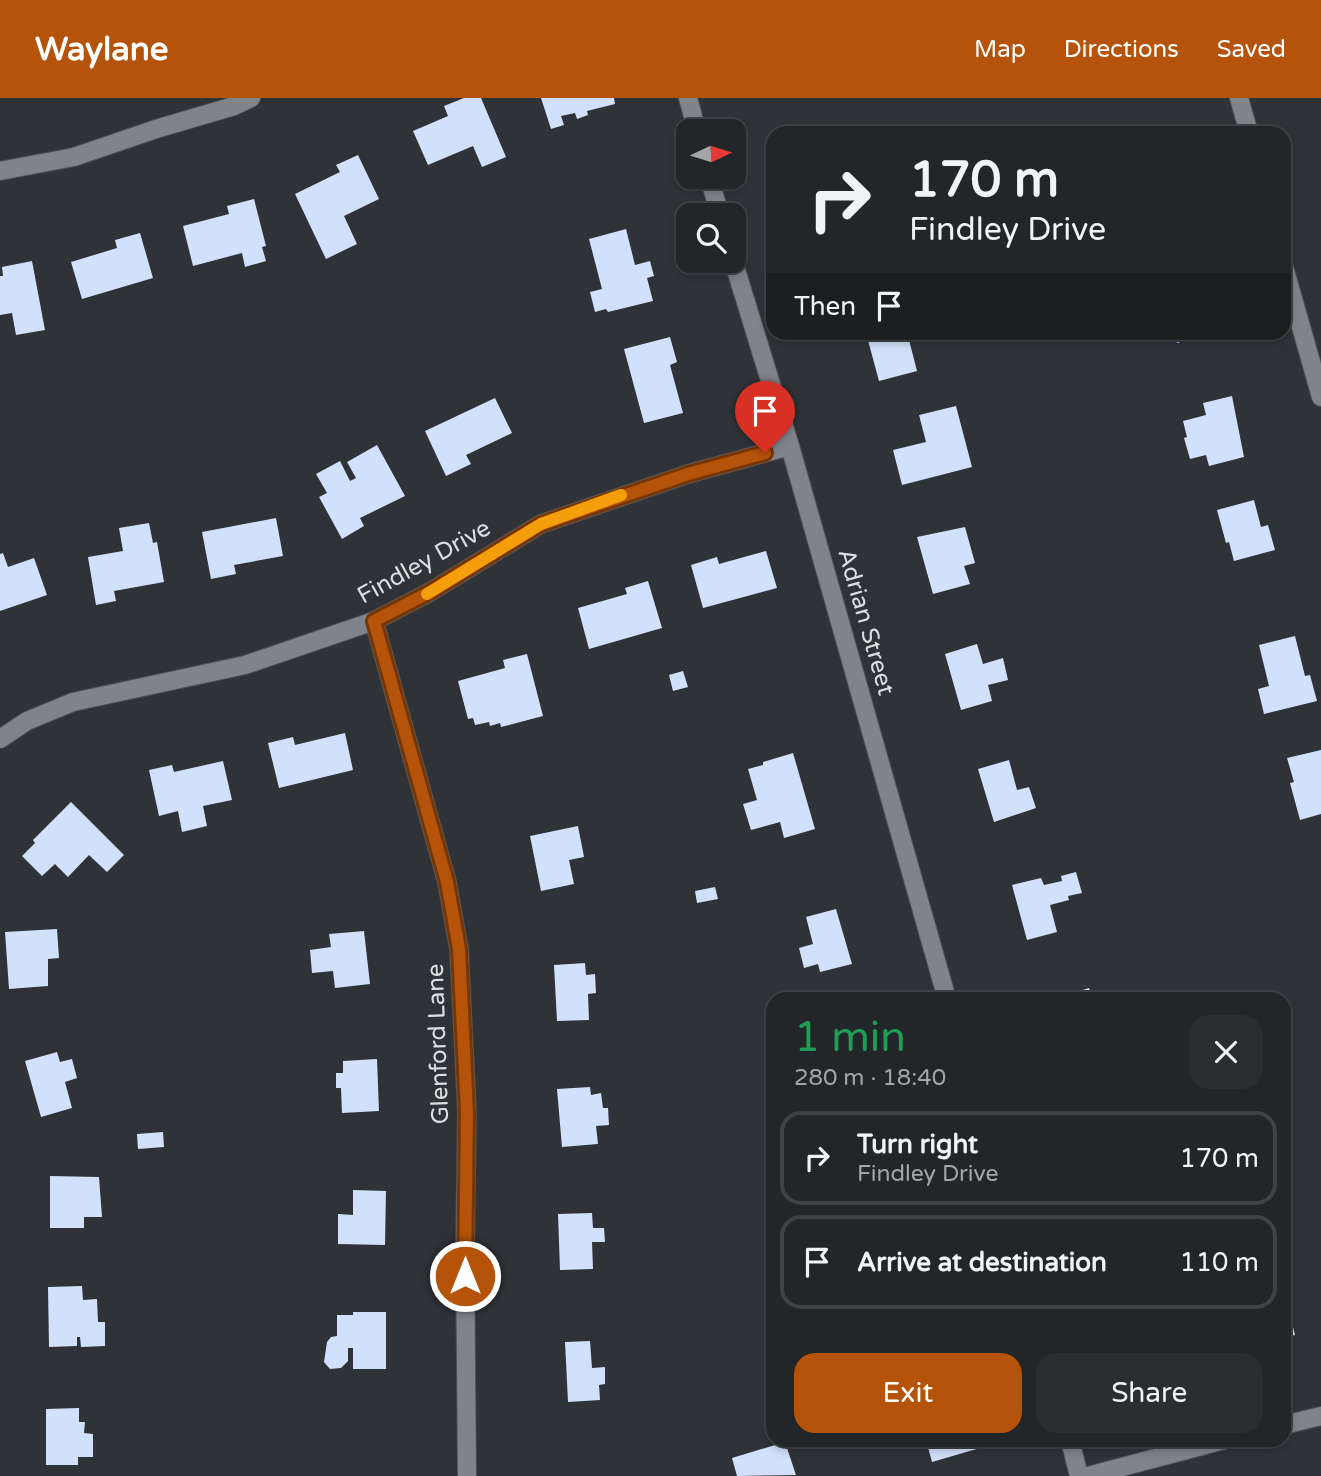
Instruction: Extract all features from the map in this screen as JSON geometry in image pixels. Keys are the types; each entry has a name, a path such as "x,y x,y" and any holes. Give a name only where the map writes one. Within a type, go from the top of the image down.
{"street":[{"path":"688,98 694,119"},
{"path":"1239,98 1247,126"},
{"path":"0,171 74,157 239,101"},
{"name":"Adrian Street","path":"737,273 790,446 945,992"},
{"path":"1291,292 1321,397"},
{"name":"Findley Drive","path":"0,739 27,721 73,702 245,665 374,621 430,592 541,524 688,474 790,446"},
{"name":"Glenford Lane","path":"374,621 447,882 459,949 467,1112 467,1476"},
{"path":"1291,1423 1321,1416"},
{"path":"1072,1447 1079,1476"},
{"path":"1088,1476 1198,1447"}],"building":[{"path":"464,98 481,98 506,157 482,167 473,146 428,165 413,131 448,116 444,106"},
{"path":"541,98 614,98 615,104 587,111 588,115 577,119 575,113 561,116 564,125 551,129"},
{"path":"358,155 379,199 344,216 357,244 326,259 295,194 340,172 336,165"},
{"path":"254,199 266,246 262,247 266,261 245,267 242,253 193,266 183,226 229,214 227,206"},
{"path":"626,229 635,265 650,261 654,276 647,278 653,301 608,312 606,309 595,312 590,292 602,289 589,239"},
{"path":"140,233 153,278 82,299 71,262 117,248 115,240"},
{"path":"32,261 45,330 16,335 12,313 0,315 0,276 3,276 2,267"},
{"path":"670,337 677,362 670,365 683,413 644,423 624,349"},
{"path":"868,340 909,340 917,371 879,381"},
{"path":"1232,396 1244,457 1209,466 1206,455 1190,459 1183,421 1206,415 1203,403"},
{"path":"495,398 512,433 466,455 471,464 446,476 425,431"},
{"path":"956,406 972,467 902,485 893,450 926,442 919,415"},
{"path":"377,445 405,496 360,518 364,526 342,539 319,497 327,493 316,474 340,461 350,481 356,478 347,462"},
{"path":"1254,500 1261,527 1268,525 1275,550 1234,561 1217,510"},
{"path":"276,518 283,556 234,565 236,574 211,579 202,532"},
{"path":"149,523 153,543 157,542 164,582 114,591 116,601 96,605 88,557 123,551 119,528"},
{"path":"965,527 975,563 964,566 970,584 933,594 917,537"},
{"path":"766,551 777,588 703,608 691,565 717,557 719,564"},
{"path":"3,553 8,567 34,558 47,595 0,611 0,554"},
{"path":"648,581 662,628 589,649 578,608 627,594 625,588"},
{"path":"1295,636 1305,676 1310,675 1317,701 1264,714 1258,689 1269,686 1259,645"},
{"path":"977,644 983,664 1003,658 1008,680 988,685 992,701 961,710 945,654"},
{"path":"527,654 543,716 501,727 500,723 490,726 489,722 475,725 473,718 468,719 458,681 505,668 503,660"},
{"path":"683,671 688,687 673,691 669,675"},
{"path":"345,733 353,770 279,788 268,743 293,737 295,745"},
{"path":"1321,750 1321,814 1300,820 1290,783 1294,782 1287,758"},
{"path":"793,753 815,829 784,838 780,822 751,830 743,804 757,800 748,769"},
{"path":"1009,760 1017,790 1029,787 1036,808 994,822 978,769"},
{"path":"223,761 232,800 203,806 207,826 182,832 178,811 159,816 149,770 172,765 174,772"},
{"path":"71,802 124,855 107,872 89,855 68,877 55,864 42,876 22,856 35,843 33,840"},
{"path":"578,826 584,857 569,860 574,884 541,891 530,836"},
{"path":"1076,872 1082,893 1068,896 1069,900 1050,905 1057,932 1027,940 1012,885 1041,878 1044,885 1062,881 1061,876"},
{"path":"715,887 718,899 697,903 695,891"},
{"path":"836,909 852,964 820,972 818,964 804,968 799,948 813,944 806,917"},
{"path":"57,929 59,958 48,959 48,986 9,989 5,932"},
{"path":"364,931 370,984 335,988 333,971 312,973 310,950 331,947 329,934"},
{"path":"585,963 586,975 595,974 596,993 588,994 589,1020 557,1021 554,965"},
{"path":"57,1052 60,1062 72,1059 77,1078 65,1082 72,1108 41,1117 25,1061"},
{"path":"377,1059 379,1111 342,1113 341,1088 336,1088 336,1073 343,1073 343,1061"},
{"path":"590,1087 591,1095 601,1093 603,1108 608,1108 609,1125 596,1126 598,1144 562,1147 557,1089"},
{"path":"163,1132 164,1147 138,1149 137,1134"},
{"path":"50,1176 99,1177 102,1217 84,1217 84,1228 50,1228"},
{"path":"353,1190 386,1191 385,1245 338,1244 338,1214 353,1215"},
{"path":"592,1213 593,1228 604,1228 605,1242 592,1242 593,1269 560,1270 558,1214"},
{"path":"82,1286 83,1300 97,1299 98,1322 105,1322 105,1346 81,1347 80,1337 77,1337 77,1346 49,1347 48,1287"},
{"path":"353,1312 386,1312 386,1369 353,1369 353,1348 348,1348 348,1361 341,1368 330,1369 324,1362 327,1342 331,1337 337,1336 337,1315 353,1315"},
{"path":"1291,1320 1295,1335 1291,1336"},
{"path":"590,1341 592,1368 605,1367 605,1384 599,1385 600,1400 568,1402 565,1342"},
{"path":"79,1408 79,1422 85,1422 84,1433 93,1434 93,1457 78,1457 78,1465 46,1465 46,1409"},
{"path":"768,1447 787,1447 796,1475 737,1476 732,1458"},
{"path":"928,1447 984,1447 932,1462"}],"slow traffic":[{"path":"427,594 541,524 621,495"}],"route":[{"path":"465,1276 467,1112 459,949 447,882 374,621 430,592 541,524 609,499 765,453"}]}
